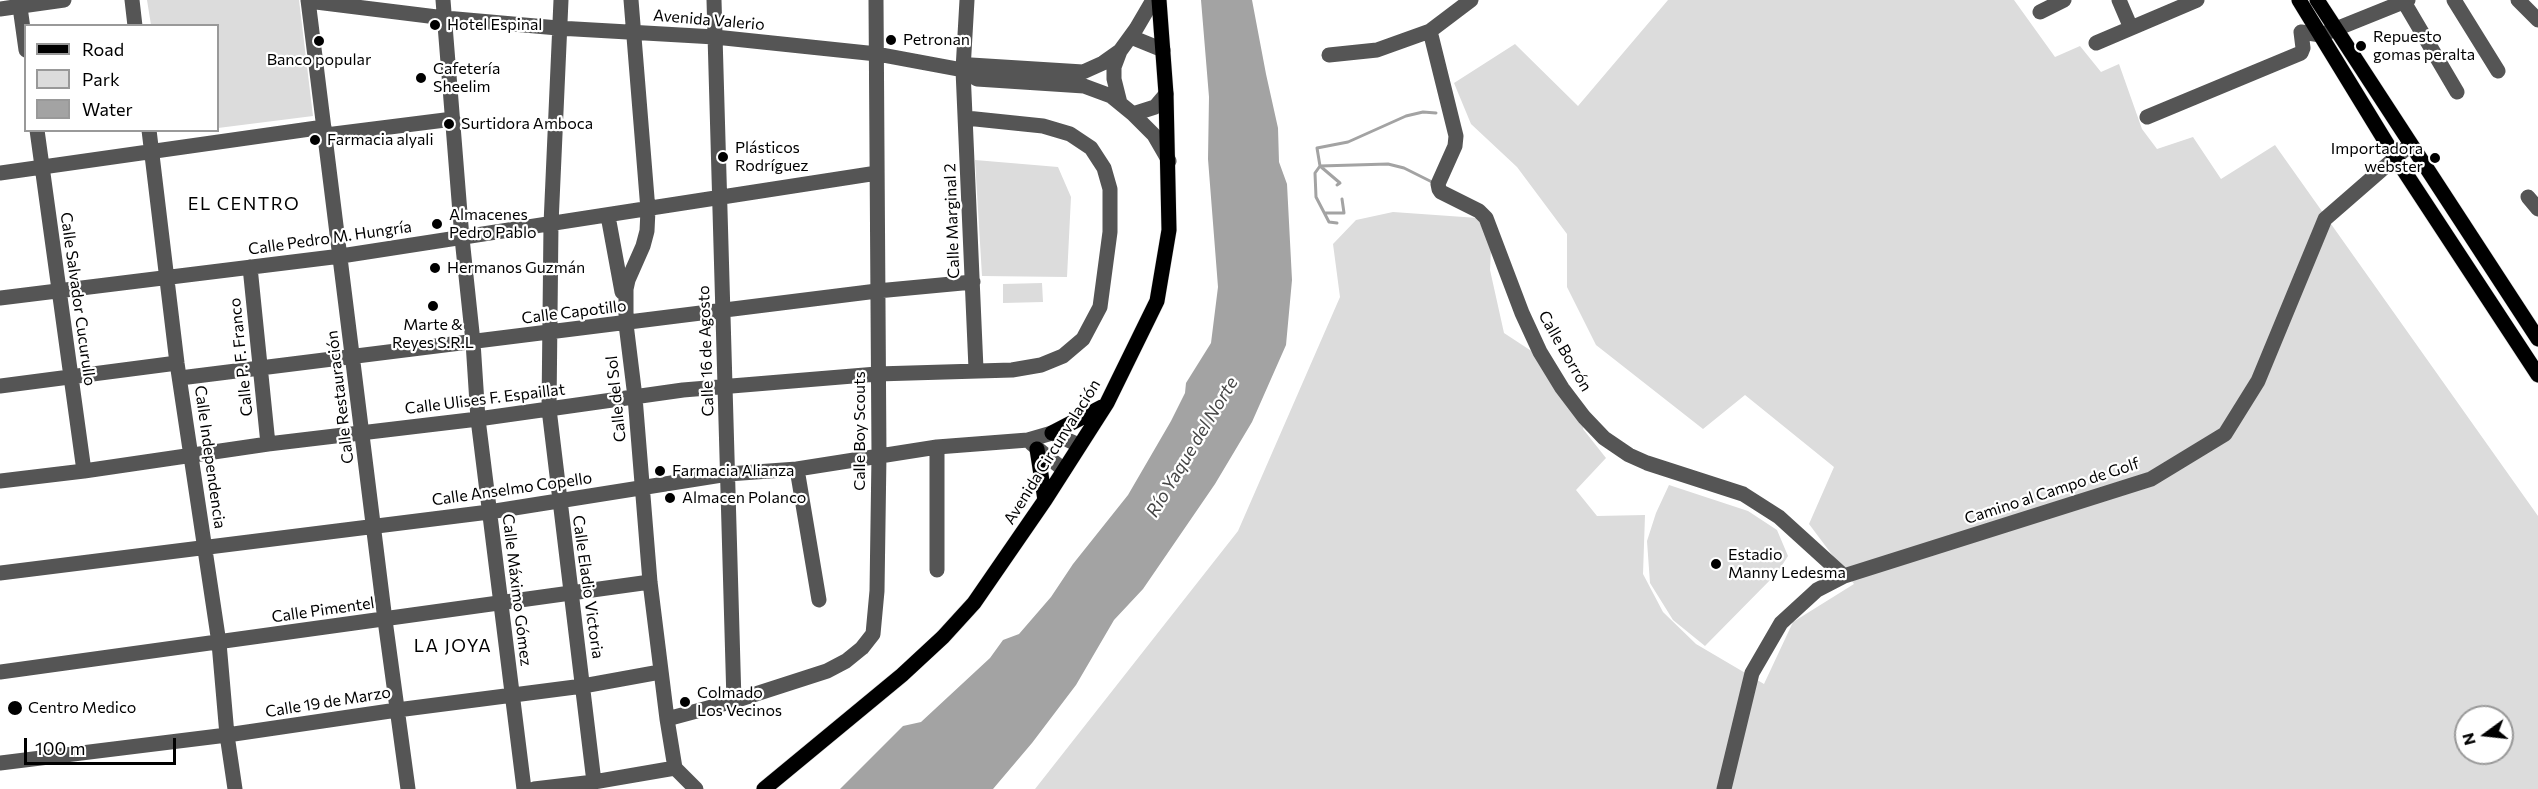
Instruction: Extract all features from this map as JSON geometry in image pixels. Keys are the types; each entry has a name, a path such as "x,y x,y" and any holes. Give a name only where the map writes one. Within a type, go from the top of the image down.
{"main road":[{"name":"Avenida Circunvalación","path":"764,789 902,675 943,637 974,603 1045,500 1107,403 1157,301 1169,230 1169,161 1159,0"},
{"path":"2299,0 2329,33 2410,145 2538,339"},
{"path":"2317,0 2329,33 2395,157 2538,375"},
{"path":"1052,433 1080,420 1107,403"},
{"path":"1032,445 1045,500"}],"street":[{"path":"0,9 19,3 64,0"},
{"path":"132,0 135,24"},
{"name":"Avenida Valerio","path":"308,0 444,18 558,28 715,37 877,54 963,70 977,79 1084,86 1099,90 1133,114 1154,135 1169,161"},
{"name":"Calle Restauración","path":"308,0 354,356 384,620 408,789"},
{"name":"Calle Máximo Gómez","path":"443,0 478,419 524,789"},
{"name":"Calle Eladio Victoria","path":"561,0 551,224 549,409 594,782"},
{"name":"Calle del Sol","path":"631,0 648,210 647,231 643,246 628,280 625,304 626,324 635,397 660,672 675,768"},
{"name":"Calle 16 de Agosto","path":"714,0 718,197 727,386 734,701"},
{"name":"Calle Boy Scouts","path":"667,719 734,701 827,671 846,661 862,648 873,634 877,591 879,455 876,0"},
{"name":"Calle Marginal 2","path":"967,0 963,70 976,369"},
{"name":"Avenida Valerio","path":"963,70 971,65 1083,72 1103,63 1120,51 1153,0"},
{"path":"1329,55 1377,50 1430,31 1456,6 1471,0"},
{"path":"2040,12 2064,0"},
{"path":"2119,0 2131,28"},
{"path":"2096,43 2197,0"},
{"path":"2454,0 2498,71"},
{"path":"2518,0 2538,20"},
{"path":"2147,117 2301,52 2303,48 2301,32 2329,33 2399,2 2457,92"},
{"path":"19,3 24,37"},
{"name":"Calle Borrón","path":"1430,31 1456,136 1455,146 1438,184 1439,189 1479,211 1486,218 1522,313 1540,352 1562,388 1584,417 1604,438 1629,455 1743,494 1779,517 1844,576"},
{"path":"1131,37 1163,50"},
{"path":"1120,51 1114,67 1114,79 1120,103"},
{"path":"1133,114 1155,107 1166,94"},
{"name":"Calle Ulises F. Espaillat","path":"0,481 268,444 727,386 877,374 976,369 1012,370 1041,365 1064,356 1083,339 1100,307 1110,232 1110,189 1104,168 1091,148 1070,134 1043,126 966,118"},
{"path":"0,173 325,131 453,119"},
{"name":"Calle Salvador Cucurullo","path":"37,132 84,471"},
{"name":"Calle Independencia","path":"149,132 179,371 219,643 227,735 235,789"},
{"name":"Camino al Campo de Golf","path":"1724,789 1752,673 1781,622 1817,590 1844,576 2151,480 2225,434 2258,381 2325,219 2410,145"},
{"name":"Calle Pedro M. Hungría","path":"0,298 340,256 877,173"},
{"path":"608,216 625,304"},
{"name":"Calle P. F. Franco","path":"250,267 268,444"},
{"name":"Calle Capotillo","path":"0,386 71,376 260,368 877,291 973,282"},
{"path":"1052,433 1079,445"},
{"name":"Calle Anselmo Copello","path":"0,573 489,512 728,474 797,469 937,447 1032,445 1052,433"},
{"path":"1032,445 1064,470"},
{"path":"937,447 937,570"},
{"path":"797,469 819,600"},
{"name":"Calle Pimentel","path":"0,672 651,582"},
{"name":"Calle 19 de Marzo","path":"0,763 513,696 660,672"},
{"path":"534,789 594,782 675,768 696,789"},
{"path":"776,789 785,773"}],"green space":[{"path":"147,0 299,0 313,116 219,128 219,24 151,24"},
{"path":"1668,0 2014,0 2055,57 2080,46 2101,72 2119,64 2142,129 2157,149 2193,137 2221,179 2275,145 2538,516 2538,789 1035,789 1238,531 1340,297 1333,244 1356,220 1393,212 1478,218 1491,249 1490,270 1504,333 1539,356 1585,422 1583,429 1606,458 1576,490 1597,516 1645,515 1643,574 1663,612 1696,644 1764,684 1793,622 1854,584 1809,524 1834,467 1745,395 1703,429 1596,345 1567,287 1567,234 1517,167 1471,124 1454,83 1515,44 1578,106"},
{"path":"975,160 1058,167 1071,197 1067,277 982,276"},
{"path":"1042,283 1043,302 1003,303 1003,284"},
{"name":"Estadio Manny Ledesma","path":"1669,485 1748,511 1777,530 1788,556 1777,573 1705,646 1673,620 1650,583 1647,541 1656,513"}],"water":[{"name":"Río Yaque del Norte","path":"1201,0 1252,0 1278,128 1279,162 1287,184 1292,280 1286,345 1252,422 1215,484 1143,589 1114,620 1076,685 993,789 840,789 903,726 921,722 990,658 1003,640 1019,634 1051,597 1073,564 1128,495 1171,421 1185,393 1186,383 1211,343 1218,287 1208,159 1209,97"}],"waterway":[{"path":"1337,185 1340,183 1320,166 1317,148 1348,142 1406,116 1423,112 1436,113"},
{"path":"1320,166 1388,164 1404,168 1434,183"},
{"path":"1320,166 1315,173 1316,197 1329,222 1337,223"},
{"path":"1325,213 1344,213 1342,199"}],"place":[{"name":"Hotel Espinal","path":"435,25"},
{"name":"Petronan","path":"891,40"},
{"name":"Banco popular","path":"319,41"},
{"name":"Repuesto gomas peralta","path":"2361,46"},
{"name":"Cafetería Sheelim","path":"421,78"},
{"name":"Surtidora Amboca","path":"449,124"},
{"name":"Farmacia alyali","path":"315,140"},
{"name":"Plásticos Rodríguez","path":"723,157"},
{"name":"Importadora webster","path":"2435,158"},
{"name":"Almacenes Pedro Pablo","path":"437,224"},
{"name":"Hermanos Guzmán","path":"435,268"},
{"name":"Marte & Reyes S.R.L","path":"433,306"},
{"name":"Farmacia Alianza","path":"660,471"},
{"name":"Almacen Polanco","path":"670,498"},
{"name":"Estadio Manny Ledesma","path":"1716,564"},
{"name":"Colmado Los Vecinos","path":"685,702"},
{"name":"Centro Medico","path":"15,708"}],"district":[{"name":"EL CENTRO","path":"244,204"},
{"name":"LA JOYA","path":"453,646"}]}
